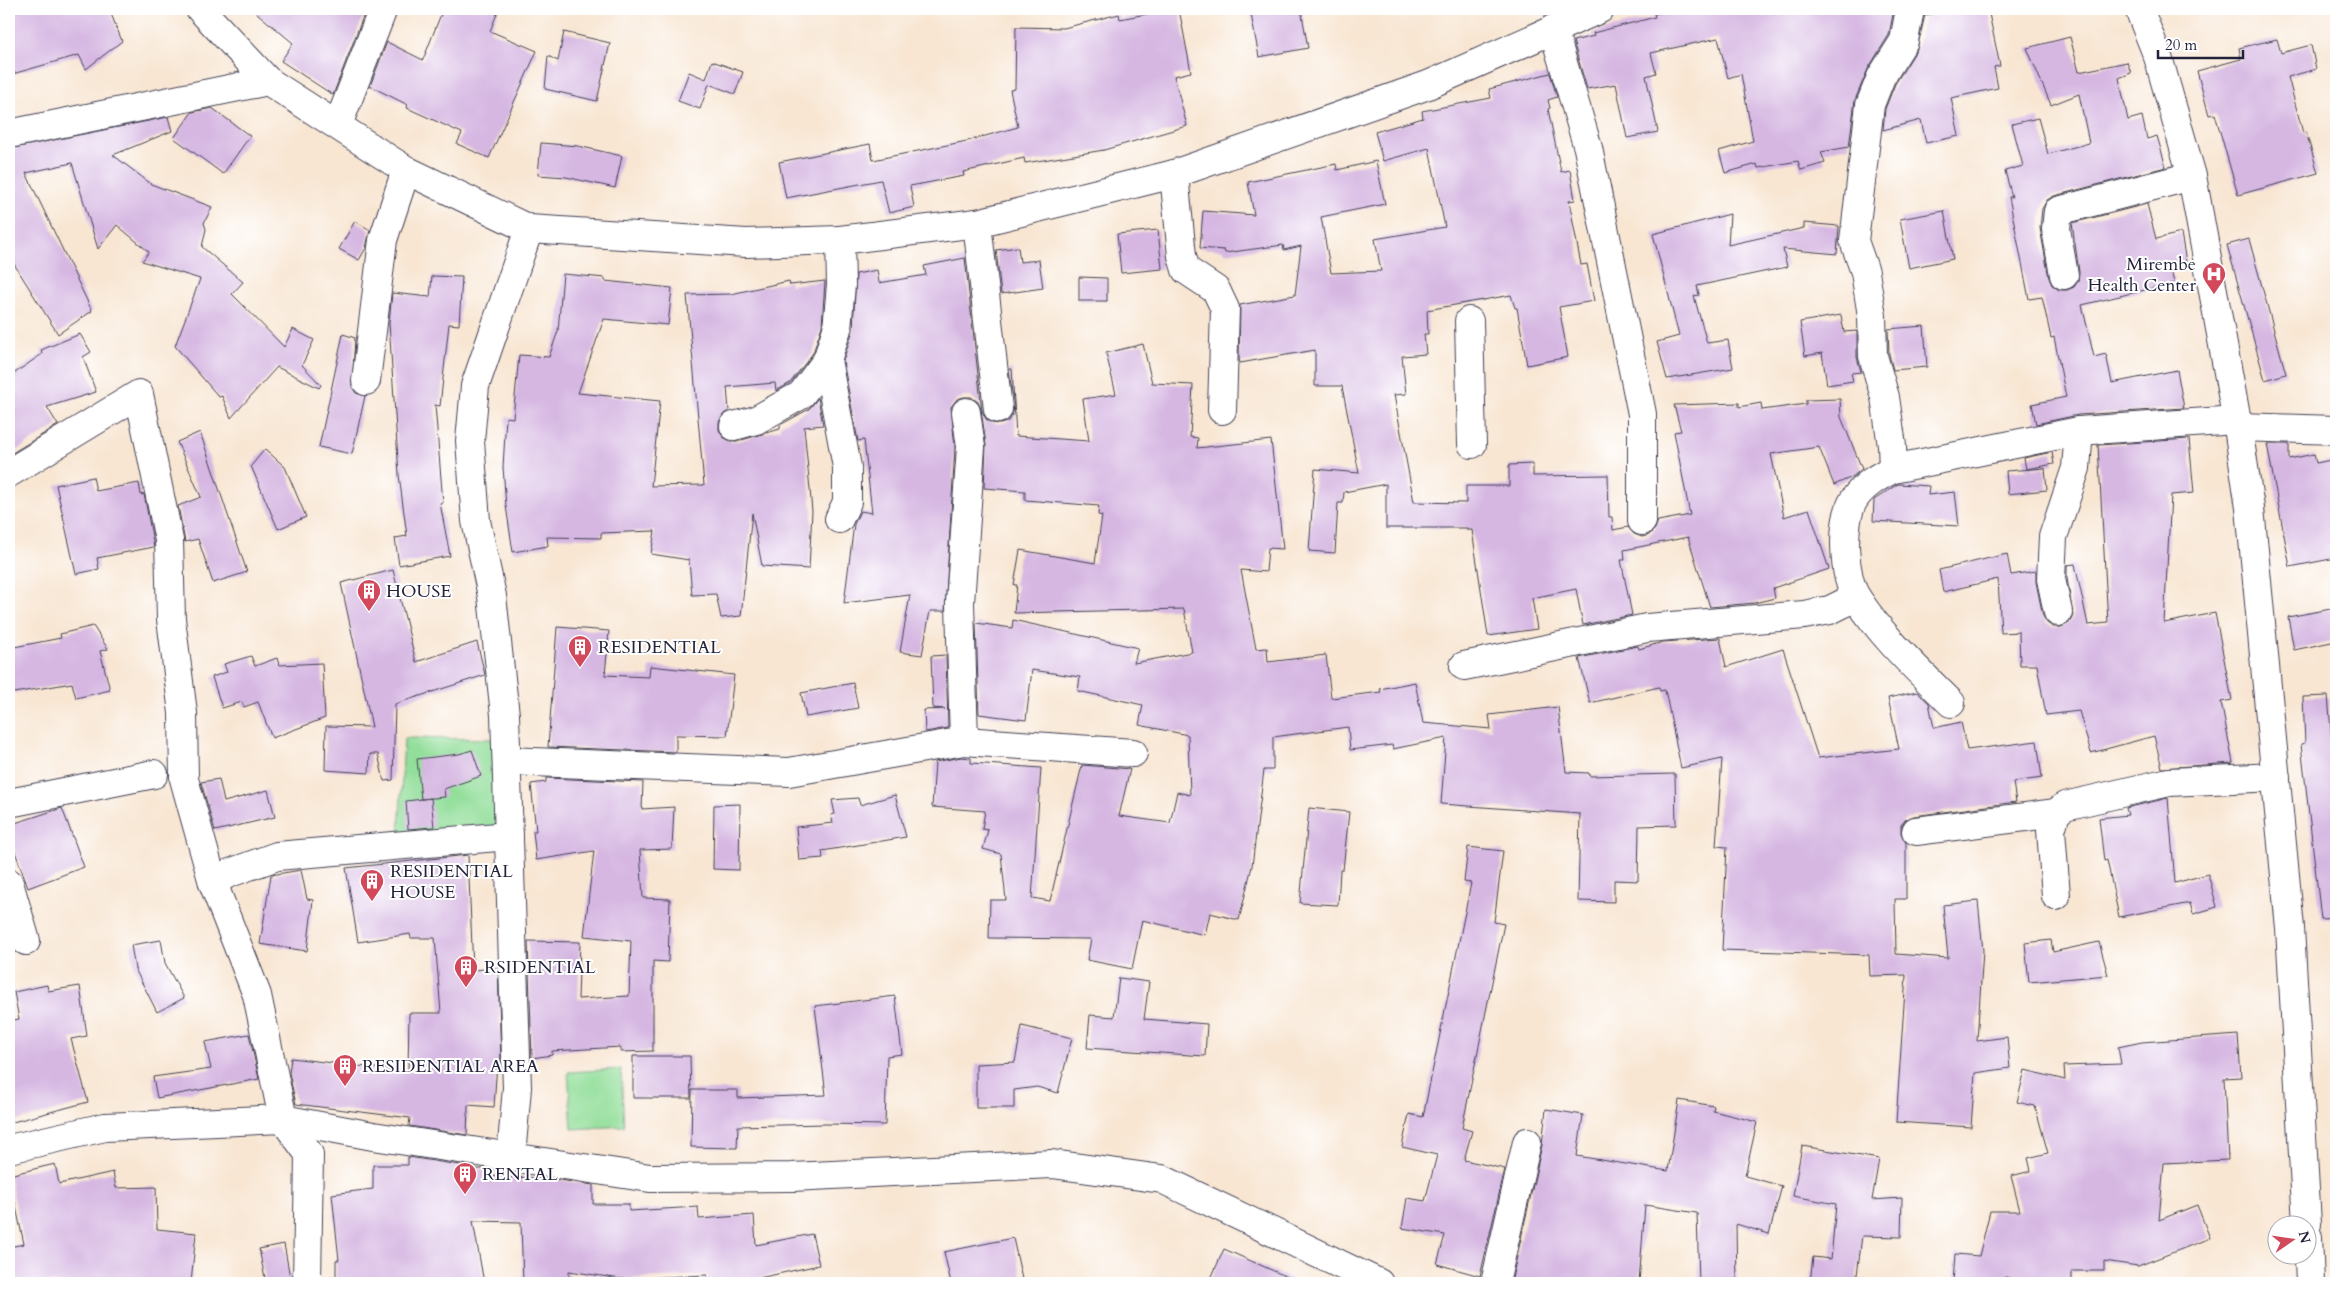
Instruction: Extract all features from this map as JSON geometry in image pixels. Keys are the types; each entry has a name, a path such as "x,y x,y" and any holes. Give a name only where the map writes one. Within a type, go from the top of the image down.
{"street":[{"path":"200,9 268,81 406,170 528,230 746,243 840,240 977,223 1174,174 1428,85 1600,9"},
{"path":"338,125 383,9"},
{"path":"1893,469 1885,397 1873,356 1872,316 1865,272 1854,241 1870,105 1881,77 1904,41 1910,9"},
{"path":"2139,9 2158,57 2192,176 2237,423 2250,508 2290,928 2306,1214"},
{"path":"1553,29 1588,148 1642,414 1642,521"},
{"path":"9,134 268,81"},
{"path":"366,381 383,240 390,211 406,170"},
{"path":"1174,174 1182,256 1186,270 1216,290 1225,309 1222,410"},
{"path":"2064,275 2056,229 2058,211 2192,176"},
{"path":"977,223 998,409"},
{"path":"511,1156 517,1088 505,715 492,596 476,521 470,441 475,386 528,230"},
{"path":"734,426 756,420 801,395 827,360 837,329 841,285 840,240"},
{"path":"1469,321 1472,444"},
{"path":"827,360 847,467 847,502 839,519"},
{"path":"9,473 139,394 169,540 171,619 183,713 184,779 213,883 257,994 283,1119 309,1154 307,1283"},
{"path":"964,741 960,602 971,447 966,412"},
{"path":"1952,703 1902,654 1856,597 1851,583 1844,542 1853,500 1868,482 1893,469 2079,431 2237,423 2336,430"},
{"path":"2058,612 2051,579 2053,537 2076,468 2079,431"},
{"path":"1464,666 1647,628 1804,615 1830,610 1856,597"},
{"path":"507,762 789,772 964,741 1133,753"},
{"path":"9,803 154,774"},
{"path":"1916,831 2056,812 2065,806 2169,782 2276,777"},
{"path":"2056,812 2051,830 2056,896"},
{"path":"213,883 227,874 277,856 509,836"},
{"path":"9,883 26,941"},
{"path":"9,1149 104,1127 283,1119 373,1136 650,1178 792,1177 1052,1164 1162,1179 1379,1283"},
{"path":"1495,1283 1527,1142"},
{"path":"2309,1264 2310,1283"}],"green space":[{"path":"404,738 497,739 496,830 399,835"},
{"path":"621,1069 624,1126 572,1129 568,1072"}],"building":[{"path":"9,9 109,9 122,41 86,69 79,55 9,75"},
{"path":"252,9 366,9 333,95 281,61 293,43"},
{"path":"443,9 499,9 490,31 537,51 489,158 457,144 462,133 407,108 408,105 370,86 387,42 423,60"},
{"path":"1179,9 1191,72 1174,76 1187,126 1104,150 1025,163 1024,158 963,172 964,176 910,186 914,207 889,213 881,180 786,198 779,162 870,144 873,160 967,141 1018,127 1010,90 1015,89 1016,27 1064,28 1119,14 1120,19"},
{"path":"1250,9 1301,9 1308,48 1259,57"},
{"path":"1674,9 1894,9 1889,35 1868,69 1855,100 1849,147 1821,152 1825,163 1801,170 1798,161 1758,168 1757,164 1725,173 1719,151 1753,141 1741,74 1728,78 1718,38 1651,53 1656,73 1646,76 1658,132 1627,138 1616,84 1587,89 1573,41 1594,36 1593,33 1655,17 1654,14"},
{"path":"1957,9 1988,9 2000,66 1994,67 1998,88 1951,98 1959,136 1926,143 1921,120 1883,130 1885,109 1895,84 1917,49 1925,15"},
{"path":"564,32 610,43 597,101 545,89 548,56 558,61"},
{"path":"2070,37 2079,72 2127,62 2131,73 2119,78 2128,120 2142,116 2147,139 2157,136 2166,167 2054,196 2047,200 2042,209 2040,228 2049,278 2052,285 2059,290 2067,290 2074,287 2078,281 2079,272 2072,223 2147,204 2156,239 2181,233 2186,262 2170,266 2174,283 2082,305 2094,357 2106,354 2112,383 2177,370 2184,408 2078,415 2036,424 2032,404 2066,397 2054,337 2051,338 2042,297 2029,299 2009,197 2012,197 2005,171 2023,166 2012,124 2038,118 2048,154 2089,143 2079,94 2051,105 2027,48"},
{"path":"2277,39 2281,53 2311,45 2316,69 2288,77 2303,133 2306,132 2318,173 2238,195 2215,114 2209,115 2197,71 2241,59 2239,48"},
{"path":"712,61 743,72 735,94 709,84 700,109 678,101 689,72 706,79"},
{"path":"1550,73 1557,97 1548,100 1550,108 1548,109 1561,172 1570,170 1575,200 1569,201 1581,265 1587,264 1594,301 1559,307 1568,357 1527,365 1517,308 1515,308 1511,295 1427,310 1428,334 1424,334 1426,354 1402,356 1406,394 1394,395 1414,502 1466,503 1466,486 1509,486 1509,465 1533,464 1533,476 1608,475 1609,517 1612,517 1613,530 1628,527 1634,534 1642,537 1649,535 1655,529 1658,521 1690,515 1674,432 1681,431 1674,405 1739,403 1739,407 1761,403 1762,410 1806,404 1806,400 1840,399 1841,417 1862,469 1852,477 1834,485 1819,447 1771,454 1784,517 1809,509 1829,569 1773,588 1775,598 1754,603 1710,607 1688,537 1624,550 1625,560 1621,560 1632,615 1583,625 1576,589 1532,598 1537,629 1488,636 1472,530 1467,530 1467,528 1386,528 1386,484 1344,492 1343,503 1338,503 1335,553 1309,551 1315,469 1359,473 1342,386 1315,386 1315,350 1240,363 1239,359 1240,305 1295,295 1301,246 1284,250 1283,245 1225,253 1224,250 1200,248 1203,211 1254,215 1248,182 1336,164 1337,170 1376,161 1385,204 1321,217 1331,273 1381,271 1375,239 1445,227 1429,148 1383,161 1375,132 1423,118 1422,111 1491,98 1489,89"},
{"path":"212,108 250,136 223,174 174,138 192,112"},
{"path":"168,117 172,131 113,155 151,184 212,207 204,223 206,229 202,247 243,282 232,294 284,347 293,329 314,340 302,365 321,385 319,388 277,367 231,418 222,396 219,397 175,346 200,279 142,261 149,252 117,225 98,249 72,163 26,173 92,311 58,334 9,256 9,149"},
{"path":"541,143 578,146 622,156 615,188 566,177 538,175"},
{"path":"1944,211 1953,259 1909,268 1900,219"},
{"path":"1730,214 1728,245 1804,228 1804,223 1839,226 1837,254 1783,249 1787,267 1697,286 1699,295 1694,296 1707,343 1728,340 1733,368 1667,379 1657,342 1679,336 1653,234"},
{"path":"355,221 370,230 366,248 359,260 339,249"},
{"path":"1158,230 1162,269 1121,273 1117,234"},
{"path":"2249,239 2286,374 2265,380 2227,245"},
{"path":"1018,247 1020,262 1039,260 1043,288 1001,294 996,250"},
{"path":"965,258 982,411 986,419 992,423 1000,424 1007,422 1012,416 1014,407 1009,369 1012,369 1016,436 1089,441 1083,399 1116,394 1106,353 1143,344 1152,383 1193,385 1190,437 1198,438 1197,448 1271,440 1283,549 1268,548 1266,572 1241,570 1256,649 1267,648 1268,662 1326,655 1331,698 1381,692 1380,689 1415,682 1423,723 1491,729 1489,715 1558,707 1566,772 1589,773 1589,776 1675,774 1676,825 1639,826 1638,881 1614,880 1614,902 1578,901 1580,814 1441,804 1446,738 1393,749 1392,745 1350,750 1348,727 1273,737 1273,770 1264,770 1252,866 1239,920 1210,913 1205,935 1142,920 1132,969 1087,960 1091,939 989,938 990,900 1006,900 1001,854 983,849 988,830 982,829 985,811 932,807 935,762 961,757 971,758 971,763 1041,768 1032,898 1050,901 1082,765 1130,769 1119,816 1170,823 1177,792 1190,795 1188,735 1139,725 1143,705 1078,691 1080,677 1032,670 1026,720 979,714 976,623 1012,628 1013,620 1138,648 1134,663 1192,652 1184,609 1014,613 1017,585 1014,585 1020,550 1095,563 1102,516 1098,515 1099,506 1025,500 1025,491 984,488 986,445 981,409 978,402 971,397 957,399 951,407 955,448 945,611 930,611 922,655 900,652 910,595 844,603 854,524 860,511 872,513 864,440 858,441 843,361 853,330 856,274 877,270 879,283 926,275 924,266"},
{"path":"563,274 605,278 605,281 672,288 668,325 604,319 578,393 660,401 651,486 704,485 687,295 731,294 789,281 790,285 825,281 822,326 813,353 790,383 776,391 775,383 727,387 729,411 723,415 719,422 719,430 723,437 730,441 738,441 780,429 780,425 809,409 818,398 823,425 804,427 812,511 809,569 762,566 752,513 741,616 721,618 716,594 692,595 689,560 651,554 655,531 601,533 601,538 547,537 548,546 513,552 506,506 503,467 506,417 513,418 519,355 549,357 558,331"},
{"path":"432,276 462,277 459,325 449,324 440,406 435,405 443,503 440,503 450,556 399,565 395,538 407,536 399,475 389,323 392,293 430,297"},
{"path":"1079,277 1107,278 1107,301 1079,301"},
{"path":"1841,315 1844,332 1857,331 1857,357 1861,372 1851,373 1853,381 1827,385 1822,353 1805,356 1800,322"},
{"path":"1924,326 1927,367 1893,370 1889,354 1888,329"},
{"path":"80,334 91,352 83,357 96,392 47,407 58,425 9,455 9,377 42,354 41,350"},
{"path":"343,334 355,338 352,387 356,393 365,396 352,454 319,447"},
{"path":"200,432 247,572 213,583 198,539 185,542 178,506 201,497 177,442"},
{"path":"2189,439 2194,493 2171,495 2164,623 2215,613 2232,700 2221,702 2233,763 2162,768 2154,736 2091,753 2079,711 2046,715 2037,665 2020,665 2019,632 2001,633 1998,579 1943,592 1939,570 2007,554 2011,575 2036,571 2036,582 2043,616 2047,623 2053,627 2061,627 2069,623 2073,616 2067,578 2067,565 2075,564 2088,625 2108,623 2098,445"},
{"path":"2267,444 2289,444 2289,459 2314,454 2316,463 2336,459 2336,558 2290,567"},
{"path":"265,449 285,467 306,517 278,529 251,466"},
{"path":"2052,452 2054,464 2026,469 2024,458"},
{"path":"2045,468 2047,490 2008,494 2006,471"},
{"path":"93,477 96,491 139,483 141,495 144,494 154,547 97,558 99,569 76,574 56,485"},
{"path":"1898,484 1929,486 1928,495 1955,492 1959,526 1873,521 1874,500"},
{"path":"393,570 416,662 477,642 485,675 395,704 393,780 384,781 378,754 370,754 369,773 325,770 326,726 372,727 341,583"},
{"path":"2336,608 2336,641 2294,650 2288,617"},
{"path":"93,626 108,649 100,651 110,690 76,698 72,683 14,693 9,666 9,648 61,638 60,634"},
{"path":"557,627 609,631 605,675 649,677 650,666 734,675 727,736 676,735 676,752 548,747"},
{"path":"1720,638 1726,667 1783,649 1818,758 1899,749 1888,698 1917,692 1929,703 1934,728 1961,722 1967,750 2037,741 2042,778 2013,782 2016,802 1914,816 1906,819 1901,825 1901,833 1906,843 1906,899 1895,899 1896,954 1948,958 1943,905 1978,901 1983,951 1977,1041 2007,1037 2010,1068 1975,1073 1971,1127 1896,1122 1906,975 1870,976 1869,955 1722,950 1727,847 1716,846 1722,759 1681,768 1665,690 1660,691 1659,687 1590,703 1579,658 1638,646 1639,649 1663,642"},
{"path":"946,655 948,728 925,732 924,710 945,709 933,708 931,656"},
{"path":"251,656 255,666 277,658 279,665 322,663 325,718 272,738 258,702 244,707 242,702 222,708 212,677 227,672 224,664"},
{"path":"853,683 858,708 806,717 801,693"},
{"path":"2328,696 2336,788 2336,918 2321,919 2301,744 2305,743 2303,697"},
{"path":"472,750 481,776 444,789 445,797 421,799 417,759 459,754"},
{"path":"546,778 643,782 642,809 674,807 672,849 640,850 643,898 670,899 668,962 653,961 653,1051 621,1052 621,1047 552,1051 552,1055 532,1058 528,941 580,942 578,999 629,996 631,941 584,936 594,851 536,860 533,831 536,831 531,784 546,782"},
{"path":"219,779 224,802 268,790 275,817 215,831 201,782"},
{"path":"895,795 906,837 822,851 823,858 799,860 796,827 833,823 831,815 835,814 832,800 858,798 860,805"},
{"path":"431,798 434,827 408,829 406,801"},
{"path":"2168,798 2175,883 2208,874 2217,907 2193,914 2190,903 2119,917 2107,860 2104,861 2099,818 2128,815 2126,808"},
{"path":"740,804 739,870 713,869 714,805"},
{"path":"62,808 84,867 28,888 9,835 9,825"},
{"path":"1309,808 1349,812 1343,870 1340,870 1338,905 1300,903"},
{"path":"1468,847 1503,851 1494,922 1504,924 1462,1128 1472,1131 1464,1160 1505,1169 1480,1276 1437,1264 1445,1235 1402,1228 1407,1198 1425,1201 1437,1155 1402,1147 1409,1114 1423,1117 1471,883 1464,882"},
{"path":"468,855 473,970 498,968 501,1062 497,1062 494,1107 468,1105 467,1135 409,1126 410,1118 296,1104 289,1073 291,1058 408,1072 409,1013 441,1013 435,938 411,938 410,934 358,942 346,868"},
{"path":"301,870 307,899 313,900 307,951 260,944 271,875"},
{"path":"161,940 165,963 184,998 157,1012 135,969 131,945"},
{"path":"2051,940 2053,952 2099,942 2108,975 2029,982 2025,943"},
{"path":"1119,978 1149,982 1144,1019 1207,1024 1205,1056 1087,1048 1090,1015 1114,1017"},
{"path":"47,985 48,991 80,986 87,1036 71,1039 88,1102 9,1123 9,1021 19,1019 14,992"},
{"path":"895,996 902,1054 887,1056 885,1125 738,1126 737,1148 691,1147 692,1090 738,1090 738,1098 826,1095 815,1006"},
{"path":"1022,1026 1072,1038 1058,1093 1037,1087 1014,1090 1014,1108 976,1108 976,1064 1015,1062"},
{"path":"249,1034 259,1079 157,1098 153,1077 211,1069 205,1042"},
{"path":"2238,1035 2241,1077 2224,1078 2228,1160 2164,1163 2159,1220 2197,1205 2210,1238 2138,1266 2104,1261 2104,1271 2072,1271 2072,1283 2033,1283 2005,1277 2004,1283 1953,1283 1955,1254 1979,1256 1990,1211 2020,1211 2011,1176 2031,1171 2028,1158 2048,1153 2035,1106 2017,1102 2025,1070 2065,1080 2064,1066 2121,1064 2118,1047 2142,1042"},
{"path":"633,1056 690,1056 691,1098 633,1098"},
{"path":"1679,1100 1714,1106 1713,1111 1757,1122 1745,1176 1782,1186 1769,1234 1736,1224 1737,1283 1699,1283 1697,1213 1645,1205 1639,1283 1567,1281 1567,1283 1511,1283 1542,1145 1546,1109 1583,1115 1577,1156 1668,1171"},
{"path":"1802,1146 1879,1159 1872,1200 1902,1198 1901,1237 1862,1236 1856,1283 1810,1283 1813,1257 1831,1259 1836,1204 1793,1196"},
{"path":"408,1157 466,1166 466,1169 487,1169 487,1176 553,1179 593,1185 593,1204 629,1204 629,1211 698,1207 699,1219 754,1215 756,1245 812,1234 819,1265 750,1280 751,1283 708,1283 707,1275 621,1279 569,1271 569,1282 523,1283 521,1222 473,1221 484,1283 336,1283 336,1260 339,1260 332,1194 373,1189 373,1165 408,1165"},
{"path":"55,1164 59,1184 113,1172 116,1188 156,1187 157,1229 196,1233 191,1283 9,1283 9,1247 24,1244 9,1175"},
{"path":"1013,1238 1022,1279 1000,1283 951,1283 944,1252"},
{"path":"284,1244 291,1283 266,1283 259,1249"},
{"path":"1224,1249 1301,1283 1209,1283"}],"place":[{"name":"Mirembe Health Center","path":"2214,295"},
{"name":"HOUSE","path":"369,612"},
{"name":"RESIDENTIAL","path":"580,668"},
{"name":"RESIDENTIAL HOUSE","path":"372,902"},
{"name":"RSIDENTIAL","path":"466,988"},
{"name":"RESIDENTIAL AREA","path":"345,1087"},
{"name":"RENTAL","path":"465,1195"}]}
